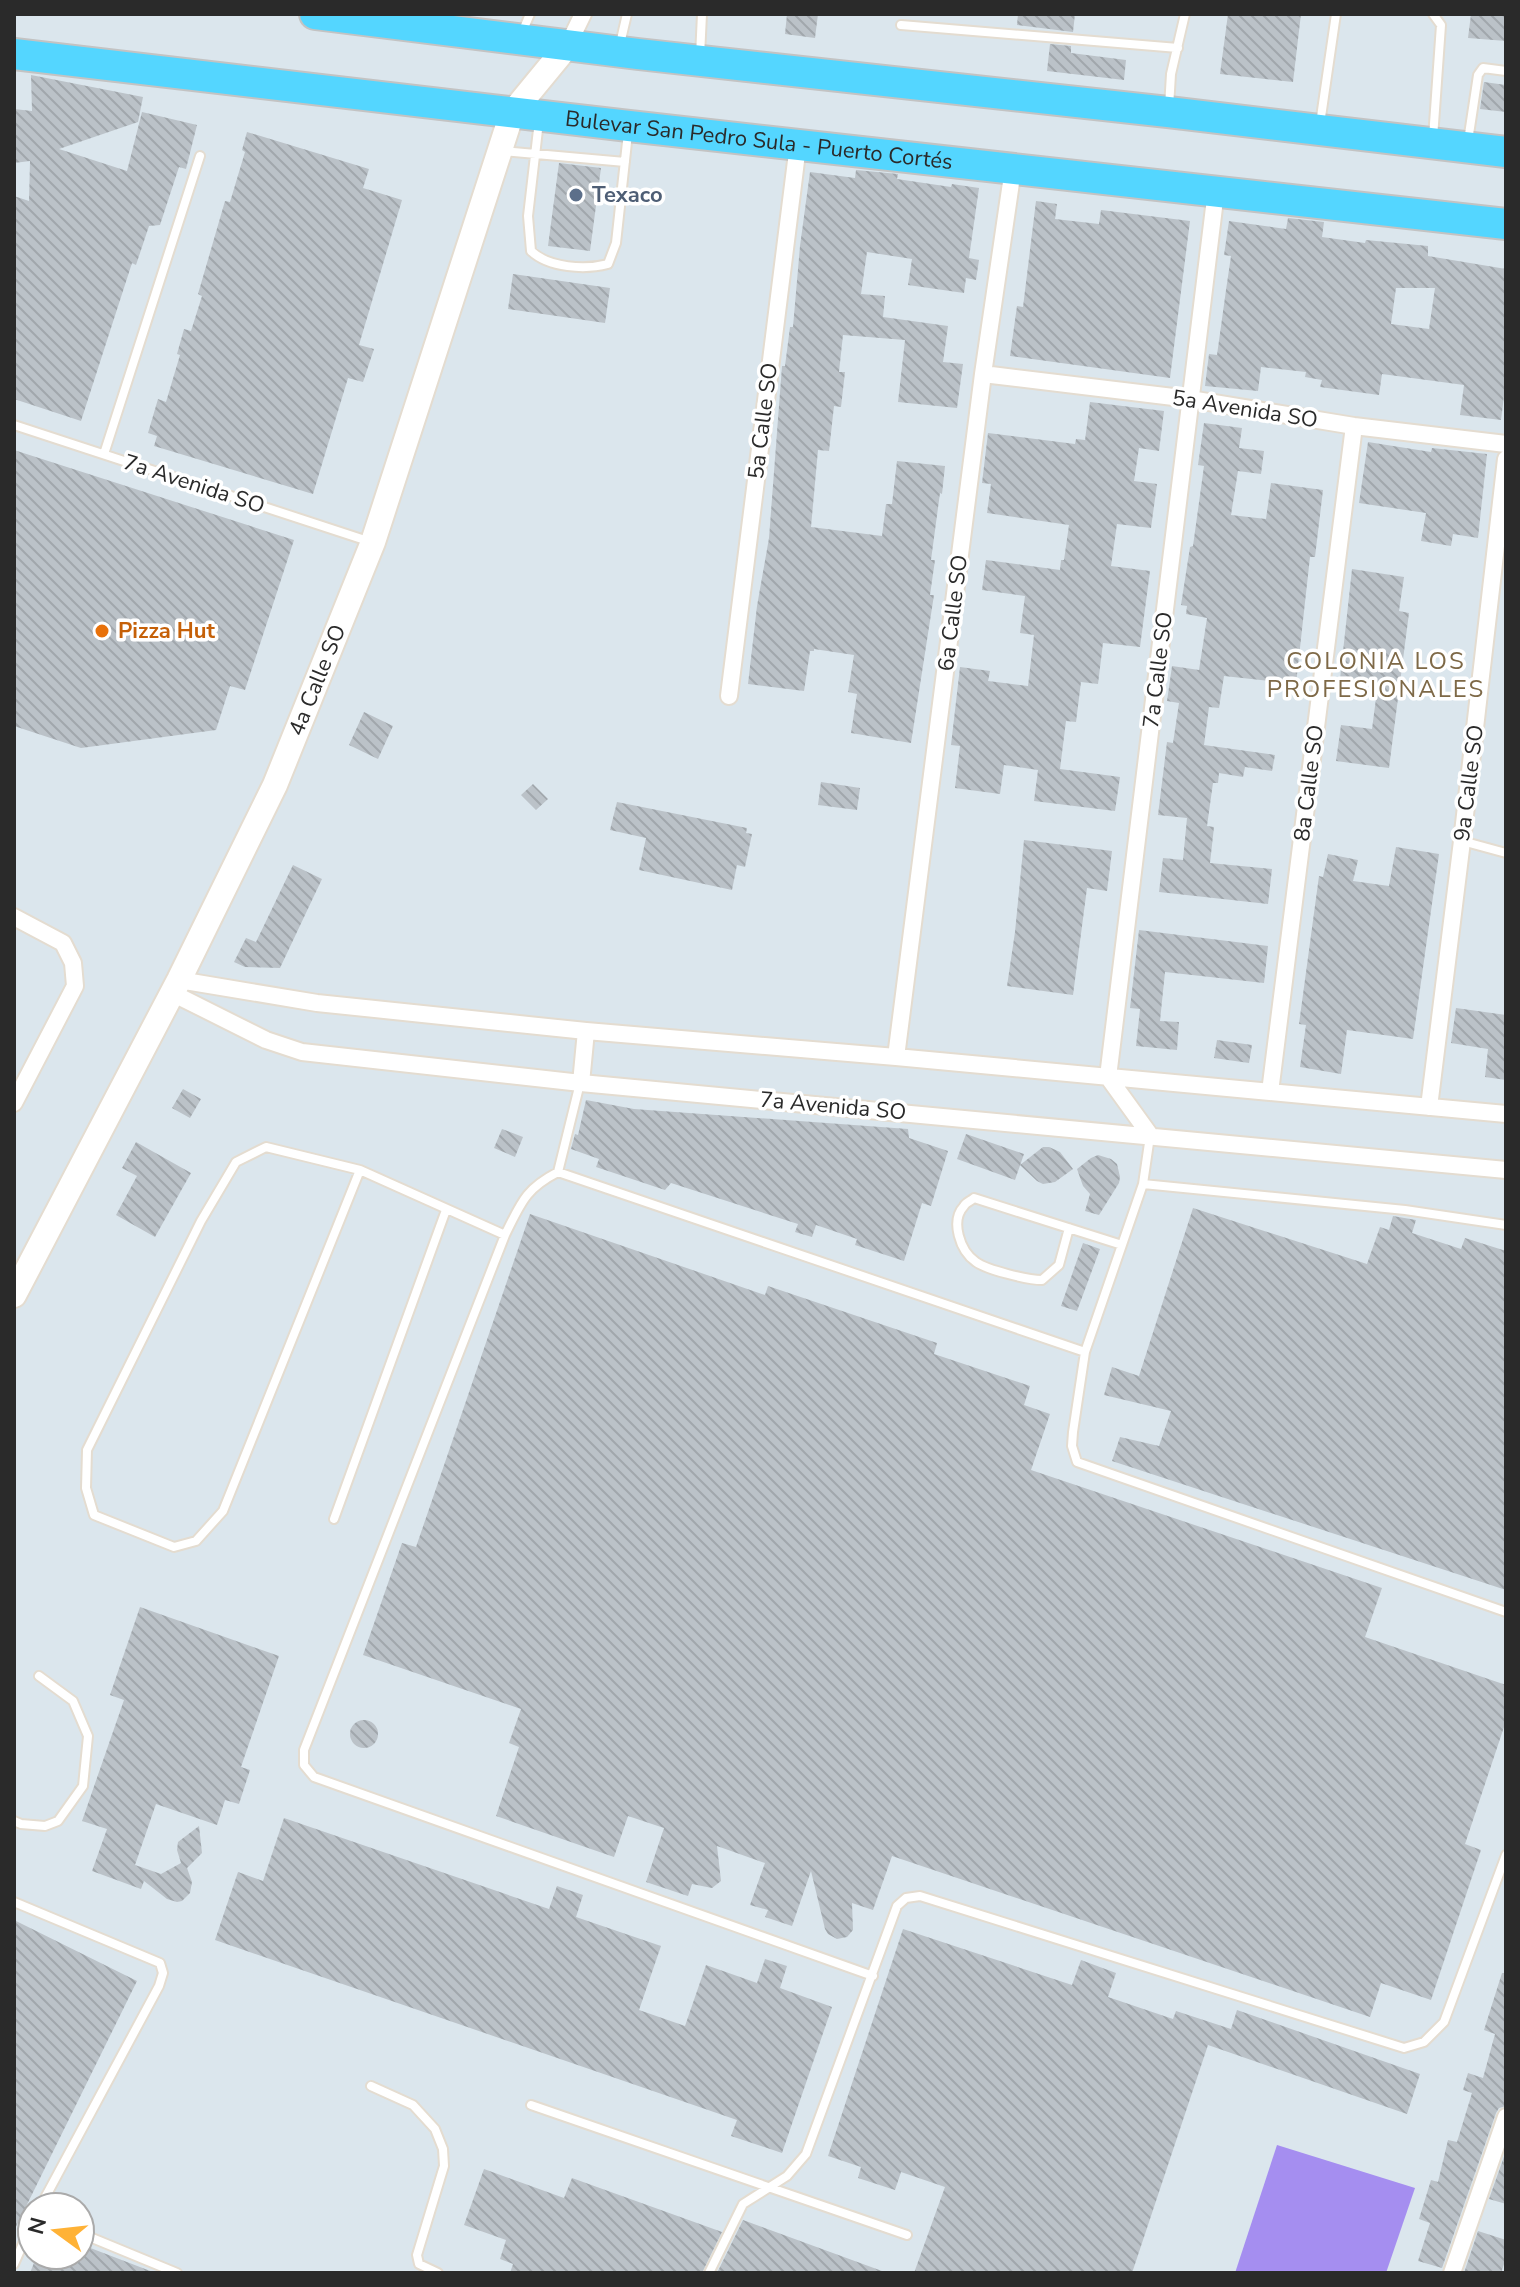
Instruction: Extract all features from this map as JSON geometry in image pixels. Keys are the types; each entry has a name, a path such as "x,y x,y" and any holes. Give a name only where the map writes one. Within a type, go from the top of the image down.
{"highway":[{"path":"334,15 436,25 524,27 568,45 1506,152"},
{"name":"Bulevar San Pedro Sula - Puerto Cortés","path":"14,54 1506,224"}],"street":[{"path":"568,45 583,14"},
{"name":"4a Calle SO","path":"14,1295 175,986 275,785 373,542 500,151 568,45"},
{"name":"5a Calle SO","path":"729,696 798,145"},
{"name":"6a Calle SO","path":"896,1057 983,374 1013,169"},
{"name":"7a Calle SO","path":"1108,1077 1216,191"},
{"name":"5a Avenida SO","path":"983,374 1190,399 1354,426 1506,444"},
{"name":"8a Calle SO","path":"1270,1092 1354,426"},
{"name":"9a Calle SO","path":"1429,1107 1506,459"},
{"path":"14,917 63,943 73,963 75,986 14,1103"},
{"path":"175,986 586,1031 1506,1114"},
{"name":"7a Avenida SO","path":"175,986 266,1040 302,1052 581,1083 1506,1170"},
{"path":"581,1083 586,1031"},
{"path":"1108,1077 1150,1135"},
{"path":"1452,2273 1506,2117"}],"lane":[{"path":"619,51 627,14"},
{"path":"699,60 702,14"},
{"path":"1168,112 1171,74 1185,14"},
{"path":"1319,130 1336,14"},
{"path":"1432,143 1441,25 1433,14"},
{"path":"901,25 1178,48"},
{"path":"1467,148 1475,84 1483,68 1506,71"},
{"path":"526,114 534,154 528,216 531,251 540,259 590,269 608,264 616,243 629,126"},
{"path":"500,151 625,162"},
{"path":"104,454 200,156"},
{"name":"7a Avenida SO","path":"14,425 373,542"},
{"path":"1462,841 1506,853"},
{"path":"558,1172 581,1083"},
{"path":"1150,1135 1143,1184 1085,1352 1073,1432 1072,1446 1077,1462 1506,1612"},
{"path":"360,1170 223,1511 196,1541 174,1547 94,1515 86,1488 87,1450 201,1221 236,1162 266,1147 360,1170 505,1235"},
{"path":"873,1976 314,1777 304,1765 304,1750 505,1235 523,1199 537,1183 558,1172 1085,1352"},
{"path":"1143,1184 1405,1210 1506,1225"},
{"path":"1069,1228 1059,1265 1042,1280 1027,1280 975,1262 961,1243 956,1222 963,1206 974,1198 1069,1228 1122,1245"},
{"path":"334,1519 446,1210"},
{"path":"14,1821 45,1826 58,1821 83,1786 88,1736 73,1701 39,1676"},
{"path":"709,2273 743,2204 787,2176 806,2154 897,1906 906,1898 920,1896 1404,2048 1424,2042 1444,2022 1506,1855"},
{"path":"14,1902 160,1963 163,1973 159,1986 49,2191"},
{"path":"371,2086 413,2105 435,2129 443,2149 444,2166 417,2255 419,2264 438,2273"},
{"path":"531,2105 907,2235"},
{"path":"96,2240 177,2273"}],"shaded area":[{"path":"1277,2145 1415,2188 1386,2273 1235,2273"}],"building":[{"path":"787,14 818,14 815,38 785,34"},
{"path":"1018,14 1075,14 1073,32 1017,25"},
{"path":"1228,14 1301,14 1293,82 1220,74"},
{"path":"1471,14 1506,14 1506,41 1468,38"},
{"path":"1050,44 1071,46 1071,53 1126,60 1124,80 1047,71"},
{"path":"31,75 143,97 138,122 59,149 127,171 142,112 197,125 186,169 179,167 160,225 149,226 136,265 132,263 81,421 14,399 14,196 29,201 30,161 14,163 14,109 32,111"},
{"path":"1484,82 1506,85 1506,112 1480,109"},
{"path":"247,132 369,169 363,188 402,200 359,345 374,349 363,382 348,378 313,494 154,446 157,436 148,433 158,399 166,402 184,329 191,331 202,296 198,294 225,201 230,202 245,152 242,150"},
{"path":"559,163 601,168 590,251 548,246"},
{"path":"856,170 898,174 897,179 951,187 952,184 979,188 969,258 979,260 976,280 966,278 964,293 908,285 912,259 867,252 861,294 885,296 883,317 948,326 943,362 963,364 957,408 898,402 905,340 843,335 839,372 845,372 841,407 834,406 829,451 818,450 811,527 882,536 886,504 892,504 897,461 945,466 931,560 935,560 930,595 934,595 911,743 851,733 857,694 848,692 854,655 810,651 804,691 748,684 769,538 782,366 785,366 790,327 793,327 810,172 855,178"},
{"path":"1036,201 1057,204 1055,219 1099,224 1101,210 1190,221 1170,378 1010,356 1017,306 1023,307"},
{"path":"1288,218 1324,222 1322,237 1428,246 1428,256 1506,269 1506,380 1501,420 1460,415 1464,385 1382,374 1379,395 1320,387 1322,380 1305,377 1306,372 1261,367 1258,391 1205,386 1209,354 1217,355 1231,256 1224,255 1229,221 1286,229","holes":["1396,288 1435,288 1429,329 1391,324"]},
{"path":"513,274 610,288 605,323 508,309"},
{"path":"1090,402 1164,411 1159,451 1139,448 1134,481 1157,484 1151,528 1117,524 1111,566 1150,571 1140,647 1103,643 1098,684 1081,682 1076,722 1066,721 1060,769 1120,777 1115,811 1034,801 1038,770 1004,765 1000,794 955,788 960,746 951,745 960,667 990,671 988,681 1028,686 1034,635 1020,633 1025,596 982,590 986,560 1060,570 1069,525 987,513 991,484 982,483 988,433 1075,444 1076,439 1085,440"},
{"path":"1204,423 1242,428 1239,448 1264,451 1261,474 1238,471 1231,515 1266,519 1271,483 1323,490 1315,557 1310,557 1296,684 1224,676 1219,708 1209,707 1204,745 1275,755 1272,771 1245,767 1243,777 1219,773 1218,783 1213,783 1207,826 1214,827 1210,863 1272,869 1268,904 1159,892 1163,858 1183,860 1187,818 1158,815 1167,742 1173,743 1179,703 1167,701 1172,666 1199,670 1207,618 1186,614 1187,606 1181,605 1204,466 1198,465"},
{"path":"1368,442 1431,452 1432,448 1487,454 1478,538 1453,534 1451,546 1421,541 1426,513 1359,503"},
{"path":"14,450 294,540 245,690 230,686 216,730 81,748 14,726"},
{"path":"1352,569 1404,577 1399,611 1409,613 1389,768 1336,761 1341,725 1372,729 1378,683 1340,679"},
{"path":"364,712 393,726 378,759 349,745"},
{"path":"821,782 860,788 857,810 818,805"},
{"path":"533,784 548,799 536,810 521,795"},
{"path":"617,802 747,828 746,833 752,834 745,867 737,865 732,890 639,870 646,838 610,830"},
{"path":"1024,840 1112,851 1107,891 1087,888 1073,995 1007,986"},
{"path":"1396,847 1439,854 1413,1039 1347,1030 1341,1074 1300,1067 1306,1025 1299,1024 1319,876 1323,877 1328,854 1358,860 1353,881 1389,886"},
{"path":"293,865 322,879 280,968 245,967 234,962 246,938 256,942"},
{"path":"1139,930 1268,946 1264,983 1165,972 1160,1021 1179,1022 1177,1050 1136,1046 1140,1009 1130,1008"},
{"path":"1456,1008 1506,1015 1506,1080 1485,1077 1488,1049 1451,1043"},
{"path":"1217,1040 1252,1045 1249,1063 1214,1058"},
{"path":"183,1089 201,1099 190,1118 172,1108"},
{"path":"586,1100 634,1109 908,1129 909,1138 948,1151 931,1206 922,1203 904,1261 855,1245 857,1239 816,1225 812,1237 795,1232 798,1224 671,1183 665,1190 596,1167 599,1159 571,1149 575,1134 578,1135"},
{"path":"502,1129 523,1137 515,1157 494,1148"},
{"path":"966,1134 1024,1154 1015,1180 957,1159"},
{"path":"136,1142 191,1173 155,1237 116,1215 137,1176 122,1168"},
{"path":"1043,1147 1060,1152 1073,1169 1055,1182 1043,1184 1037,1181 1020,1165"},
{"path":"1098,1155 1117,1164 1120,1177 1099,1215 1085,1211 1090,1194 1083,1186 1077,1169"},
{"path":"1193,1208 1367,1264 1380,1227 1389,1230 1393,1216 1416,1220 1412,1233 1461,1249 1465,1238 1506,1251 1506,1590 1112,1461 1120,1437 1159,1446 1171,1411 1104,1395 1112,1367 1139,1376"},
{"path":"530,1214 765,1295 768,1286 937,1343 934,1354 1030,1386 1024,1405 1050,1414 1031,1470 1382,1588 1365,1637 1506,1685 1506,1721 1465,1844 1481,1850 1431,2000 1381,1983 1370,2017 892,1856 873,1910 852,1903 853,1930 847,1937 837,1939 825,1929 811,1871 792,1926 765,1917 768,1910 750,1905 765,1863 717,1846 721,1881 712,1888 692,1884 688,1896 646,1882 664,1828 628,1816 614,1857 496,1816 519,1747 509,1743 521,1709 363,1655 402,1543 416,1547"},
{"path":"1083,1243 1100,1249 1077,1311 1061,1306"},
{"path":"140,1607 279,1656 241,1767 250,1770 239,1804 225,1800 217,1825 156,1804 135,1865 161,1874 181,1863 178,1842 199,1826 202,1853 187,1868 192,1882 190,1893 177,1902 167,1899 144,1881 141,1889 92,1871 107,1829 82,1821 124,1700 110,1695"},
{"path":"364,1720 374,1724 378,1734 374,1744 364,1748 354,1744 350,1734 354,1724"},
{"path":"284,1818 549,1909 557,1886 583,1895 576,1917 661,1946 639,2010 685,2026 706,1965 757,1983 765,1959 787,1966 780,1988 832,2007 782,2153 731,2136 737,2120 215,1940 238,1872 263,1881"},
{"path":"14,1920 137,1981 34,2191 16,2191 14,2231"},
{"path":"903,1929 1072,1985 1081,1960 1116,1973 1108,1997 1173,2019 1176,2011 1231,2029 1237,2010 1420,2074 1407,2114 1208,2045 1132,2273 914,2273 945,2187 901,2172 895,2190 858,2178 861,2167 828,2156"},
{"path":"1502,1973 1506,1973 1506,2106 1496,2113 1442,2268 1418,2261 1430,2223 1419,2219 1431,2180 1438,2182 1448,2140 1457,2142 1472,2093 1463,2090 1468,2073 1483,2078 1495,2034 1484,2030"},
{"path":"1506,2151 1506,2204 1489,2199"},
{"path":"484,2169 564,2198 572,2178 722,2232 702,2273 510,2273 513,2264 500,2259 506,2240 464,2225"},
{"path":"743,2220 882,2271 882,2273 717,2273"},
{"path":"1478,2231 1506,2240 1506,2258 1501,2273 1464,2273"},
{"path":"96,2250 153,2272 153,2273 30,2273 96,2271"}],"place":[{"name":"Texaco","path":"576,195"},
{"name":"Pizza Hut","path":"102,631"}],"district":[{"name":"COLONIA LOS PROFESIONALES","path":"1376,675"}]}
